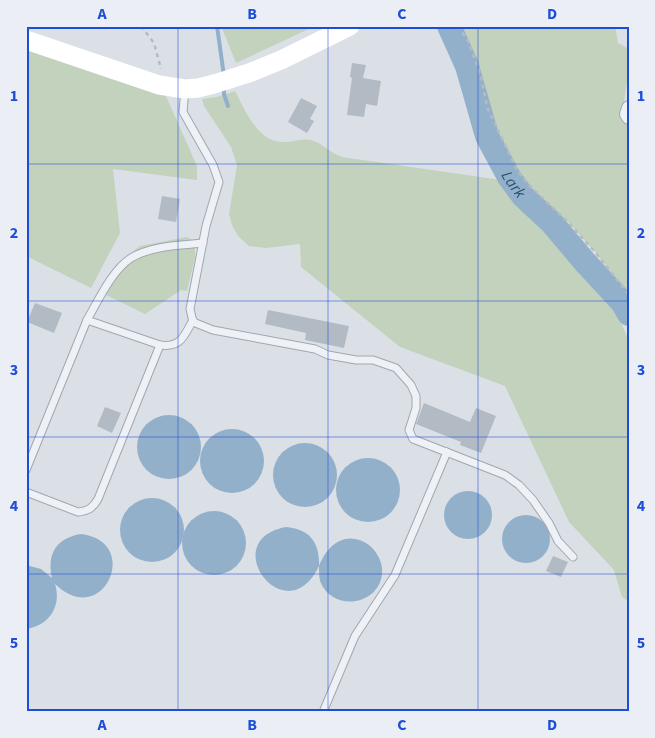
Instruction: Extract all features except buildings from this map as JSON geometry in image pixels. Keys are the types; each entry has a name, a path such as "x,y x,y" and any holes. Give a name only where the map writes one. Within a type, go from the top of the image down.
{"main road":[{"path":"26,40 159,85 185,89 220,83 281,60 350,26"}],"street":[{"path":"629,108 627,114 629,116"}],"lane":[{"path":"185,89 184,112 213,165 219,182 206,226 190,309 193,322 213,330 315,349 356,360 373,360 396,368 411,385 416,396 416,408 409,430 413,439 505,475 519,485 533,500 549,523 558,541 573,557"},
{"path":"26,470 87,320 116,272 130,259 150,251 203,243"},
{"path":"87,320 160,345 174,345 180,341 193,320"},
{"path":"26,492 78,512 87,511 94,506 160,345"},
{"path":"323,712 355,636 395,575 447,452"}],"path":[{"path":"141,26 154,43 161,72 159,85"},
{"path":"458,26 468,41 481,76 487,107 517,170 529,185 567,221 595,252 629,295"}],"green space":[{"path":"221,26 315,26 236,63"},
{"path":"458,26 615,26 618,43 629,49 629,70 622,114 629,128 629,295 595,252 567,221 529,185 517,170 487,107 481,75 468,41"},
{"path":"26,47 101,75 165,94 197,166 197,180 113,169 120,233 91,288 26,256"},
{"path":"235,91 254,124 267,137 275,141 311,140 342,157 501,180 549,231 580,259 601,287 620,320 629,341 629,602 622,597 614,570 569,522 505,386 400,347 301,267 300,244 266,248 249,246 238,236 229,214 237,165 231,147 204,106 202,99 217,97"},
{"path":"187,237 195,242 195,257 187,291 181,290 145,314 100,292 123,261 140,246"}],"water":[{"path":"169,415 187,421 195,429 201,447 195,465 187,473 169,479 151,473 143,465 137,447 143,429 151,421"},
{"path":"232,429 250,435 258,443 264,461 258,479 250,487 232,493 214,487 206,479 200,461 206,443 214,435"},
{"path":"305,443 323,449 331,457 337,475 331,493 323,501 305,507 287,501 279,493 273,475 279,457 287,449"},
{"path":"368,458 386,464 394,472 400,490 394,508 386,516 368,522 350,516 342,508 336,490 342,472 350,464"},
{"path":"468,491 477,493 485,498 490,506 492,515 490,524 485,532 477,537 468,539 459,537 451,532 446,524 444,515 446,506 451,498 459,493"},
{"path":"152,498 170,504 178,512 184,530 178,548 170,556 152,562 134,556 126,548 120,530 126,512 134,504"},
{"path":"214,511 232,517 240,525 246,543 240,561 232,569 214,575 196,569 188,561 182,543 188,525 196,517"},
{"path":"526,515 535,517 543,522 548,530 550,539 548,548 543,556 535,561 526,563 517,561 509,556 504,548 502,539 504,530 509,522 517,517"},
{"path":"286,527 294,528 307,534 318,550 319,558 319,566 305,585 290,591 275,587 264,577 257,563 257,548 266,535"},
{"path":"80,534 99,540 110,551 113,565 110,579 101,590 88,597 73,596 55,584 57,600 52,614 41,624 26,629 26,565 41,569 52,578 51,562 55,549 64,540"},
{"path":"345,539 361,540 369,545 379,558 382,568 381,580 375,590 367,597 357,601 346,601 336,598 327,592 320,581 319,566 327,552 338,542"}],"waterway":[{"path":"217,26 224,76"},
{"name":"Lark","path":"449,26 467,66 487,136 509,177 523,196 552,223 622,302 629,314"},
{"path":"224,86 224,94 228,106"}]}
